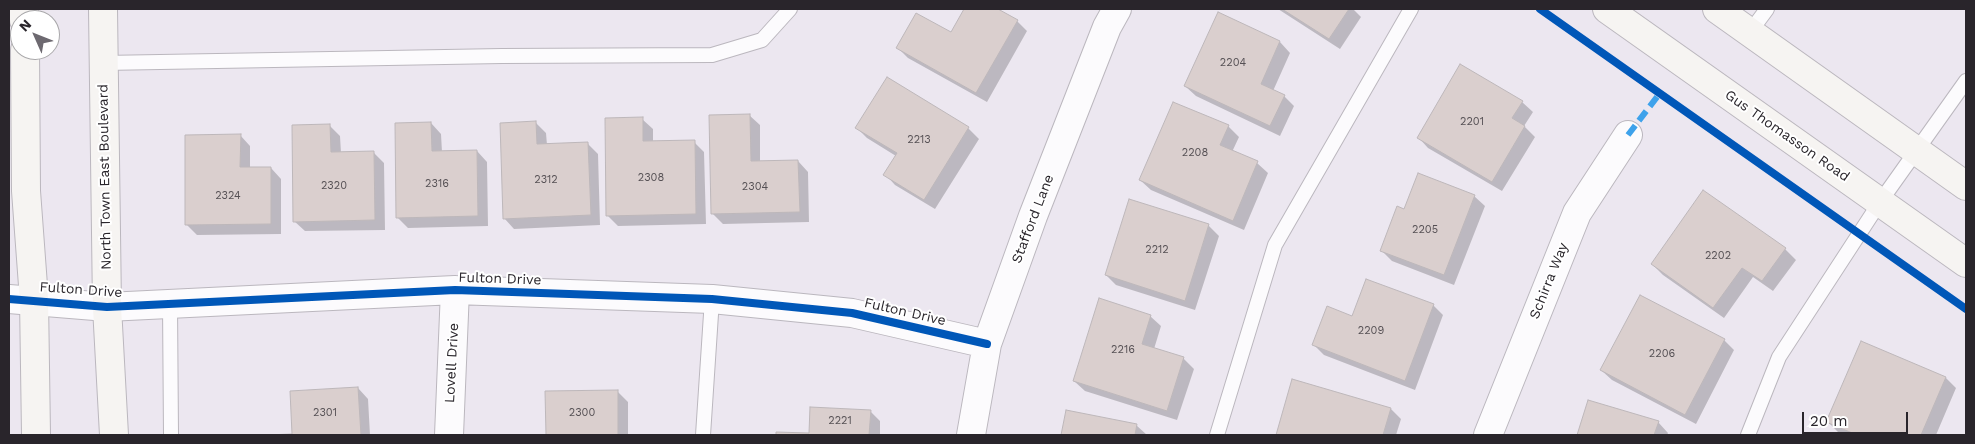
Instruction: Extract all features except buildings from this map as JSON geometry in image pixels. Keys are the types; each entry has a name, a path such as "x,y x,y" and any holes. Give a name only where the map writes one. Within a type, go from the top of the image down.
{"main road":[{"name":"North Town East Boulevard","path":"103,9 107,307 114,435"},
{"name":"Gus Thomasson Road","path":"1607,9 1966,263"},
{"path":"1717,9 1966,186"},
{"path":"19,60 26,191 21,299 36,435"}],"street":[{"name":"Stafford Lane","path":"971,435 987,344 1033,216 1107,27 1116,9"},
{"name":"Schirra Way","path":"1488,435 1577,212 1628,135"},
{"name":"Fulton Drive","path":"21,299 107,307 455,290 712,299 852,313 987,344"},
{"name":"Lovell Drive","path":"449,435 455,290"}],"lane":[{"path":"104,63 492,56 712,55 762,40 790,9"},
{"path":"1217,435 1275,245 1410,9"},
{"path":"1750,32 1767,9"},
{"path":"1748,435 1779,357 1880,202 1966,81"},
{"path":"703,435 712,299"},
{"path":"170,304 171,435"}],"marked path":[{"path":"1628,135 1660,93"}],"cycle path":[{"path":"1540,9 1966,309"},
{"path":"9,299 107,307 455,290 712,299 852,313 987,344"}]}
